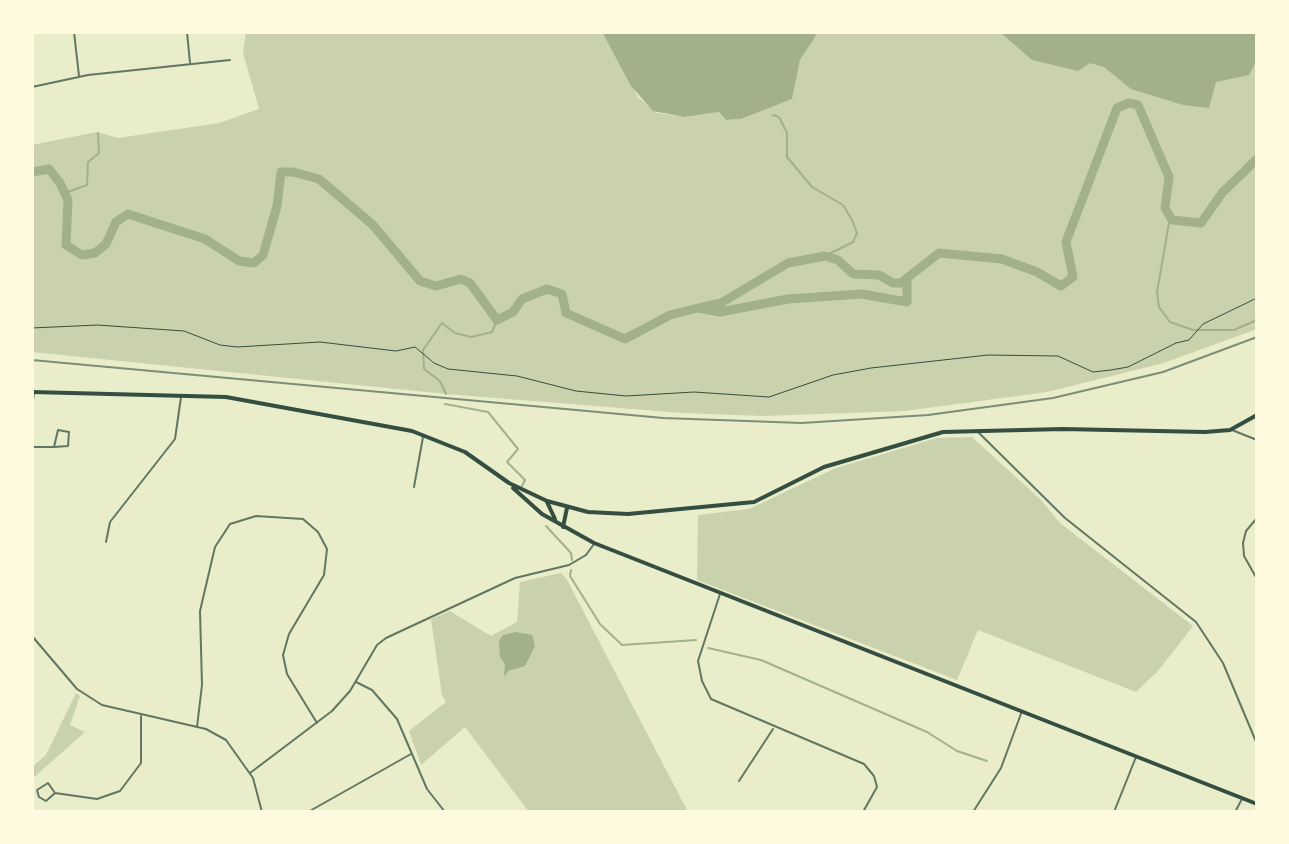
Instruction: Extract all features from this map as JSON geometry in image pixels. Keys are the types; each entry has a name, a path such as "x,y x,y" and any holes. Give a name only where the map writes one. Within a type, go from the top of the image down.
{"main road":[{"path":"33,392 226,397 273,404 423,435 465,452 509,483 565,508 628,514 738,505 768,497 815,471 865,453 943,432 1230,430 1257,415"},
{"path":"509,483 533,507 594,543 1257,804"},
{"path":"547,501 559,524"},
{"path":"559,524 565,508"}],"street":[{"path":"74,32 79,77"},
{"path":"187,32 190,64"},
{"path":"32,87 79,77 230,60"},
{"path":"32,407 33,392"},
{"path":"106,542 110,522 175,439 181,396"},
{"path":"32,447 54,447 68,446 69,432 58,430 54,447"},
{"path":"1230,430 1257,440"},
{"path":"978,432 1065,518 1196,622 1223,663 1257,744"},
{"path":"414,487 423,435"},
{"path":"197,727 202,685 200,611 215,547 230,524 256,516 303,519 318,532 327,549 324,575 286,639 283,655 287,674 317,723"},
{"path":"1257,518 1246,531 1243,548 1257,579"},
{"path":"250,773 342,701 377,645 393,634 515,578 569,565 586,555 594,543"},
{"path":"720,594 699,652 702,681 719,705 864,764 874,776 877,787 863,812"},
{"path":"32,636 82,694 112,708 197,727 226,740 250,773 262,812 269,812"},
{"path":"355,682 372,690 397,719 427,789 445,812"},
{"path":"973,812 1001,768 1023,710"},
{"path":"55,793 53,786 46,782 37,790 39,797 46,801 55,793 103,798 120,791 141,763 142,714"},
{"path":"739,781 774,728"},
{"path":"308,812 412,753"},
{"path":"1114,812 1137,756"},
{"path":"1235,812 1242,798"}],"path":[{"path":"32,328 97,325 184,331 220,345 237,347 320,342 396,351 415,347 448,369 517,376 603,394 713,392 769,397 833,375 988,355 1058,356 1093,372 1128,367 1176,343 1189,340 1203,324 1257,298"}],"shaded area":[{"path":"246,32 602,32 638,97 657,113 684,117 719,112 726,120 741,119 791,99 800,60 816,36 815,32 1257,32 1257,329 1164,363 1047,392 905,411 763,416 682,413 446,394 32,352 32,145 97,132 118,138 219,123 259,109 243,53"},
{"path":"602,32 815,32 816,36 800,60 792,99 741,119 726,120 719,112 684,117 653,111 631,86"},
{"path":"1000,32 1257,32 1257,60 1249,75 1216,82 1209,108 1183,105 1131,89 1104,67 1090,63 1078,71 1032,60"},
{"path":"972,437 1040,499 1060,523 1193,626 1158,671 1136,692 978,630 957,680 697,580 698,515 749,509 836,468 937,438"},
{"path":"561,573 688,812 529,812 465,727 421,765 409,731 446,702 442,695 431,619 450,611 491,636 517,622 520,582"},
{"path":"516,632 532,635 535,646 525,666 508,671 504,677 505,664 500,657 499,641 503,635"},
{"path":"76,693 80,696 70,725 85,732 32,779 32,767 46,755"}],"waterway":[{"path":"32,172 49,169 60,183 68,200 66,245 82,255 95,253 106,244 116,222 128,214 205,239 239,261 254,263 263,255 277,206 281,172 319,179 373,225 420,281 436,286 461,279 470,283 497,320 513,312 522,299 547,289 562,294 566,313 625,339 670,315 698,308 720,312 788,299 862,294 907,302 907,278 939,253 1002,259 1037,272 1061,286 1073,277 1066,242 1117,108 1129,103 1138,105 1169,177 1165,208 1172,220 1201,223 1222,193 1257,159"},
{"path":"773,115 779,117 787,133 787,157 812,187 843,205 857,233 853,242 825,256"},
{"path":"65,193 87,185 88,162 99,153 98,133"},
{"path":"1170,217 1157,292 1159,307 1170,322 1193,330 1234,330 1257,320"},
{"path":"703,307 721,303 788,263 825,256 838,260 853,274 879,275 893,283 902,283 907,278"},
{"path":"446,394 440,381 424,369 423,350 442,323 455,333 471,337 492,332 497,320"},
{"path":"445,404 488,412 518,449 507,462 525,480 522,486"},
{"path":"546,526 571,553 572,560"},
{"path":"571,570 570,576 600,624 622,645 696,640"},
{"path":"708,648 761,660 927,732 957,751 987,761"}],"railway":[{"path":"32,360 663,418 802,423 928,415 1053,398 1163,372 1257,337"}]}
